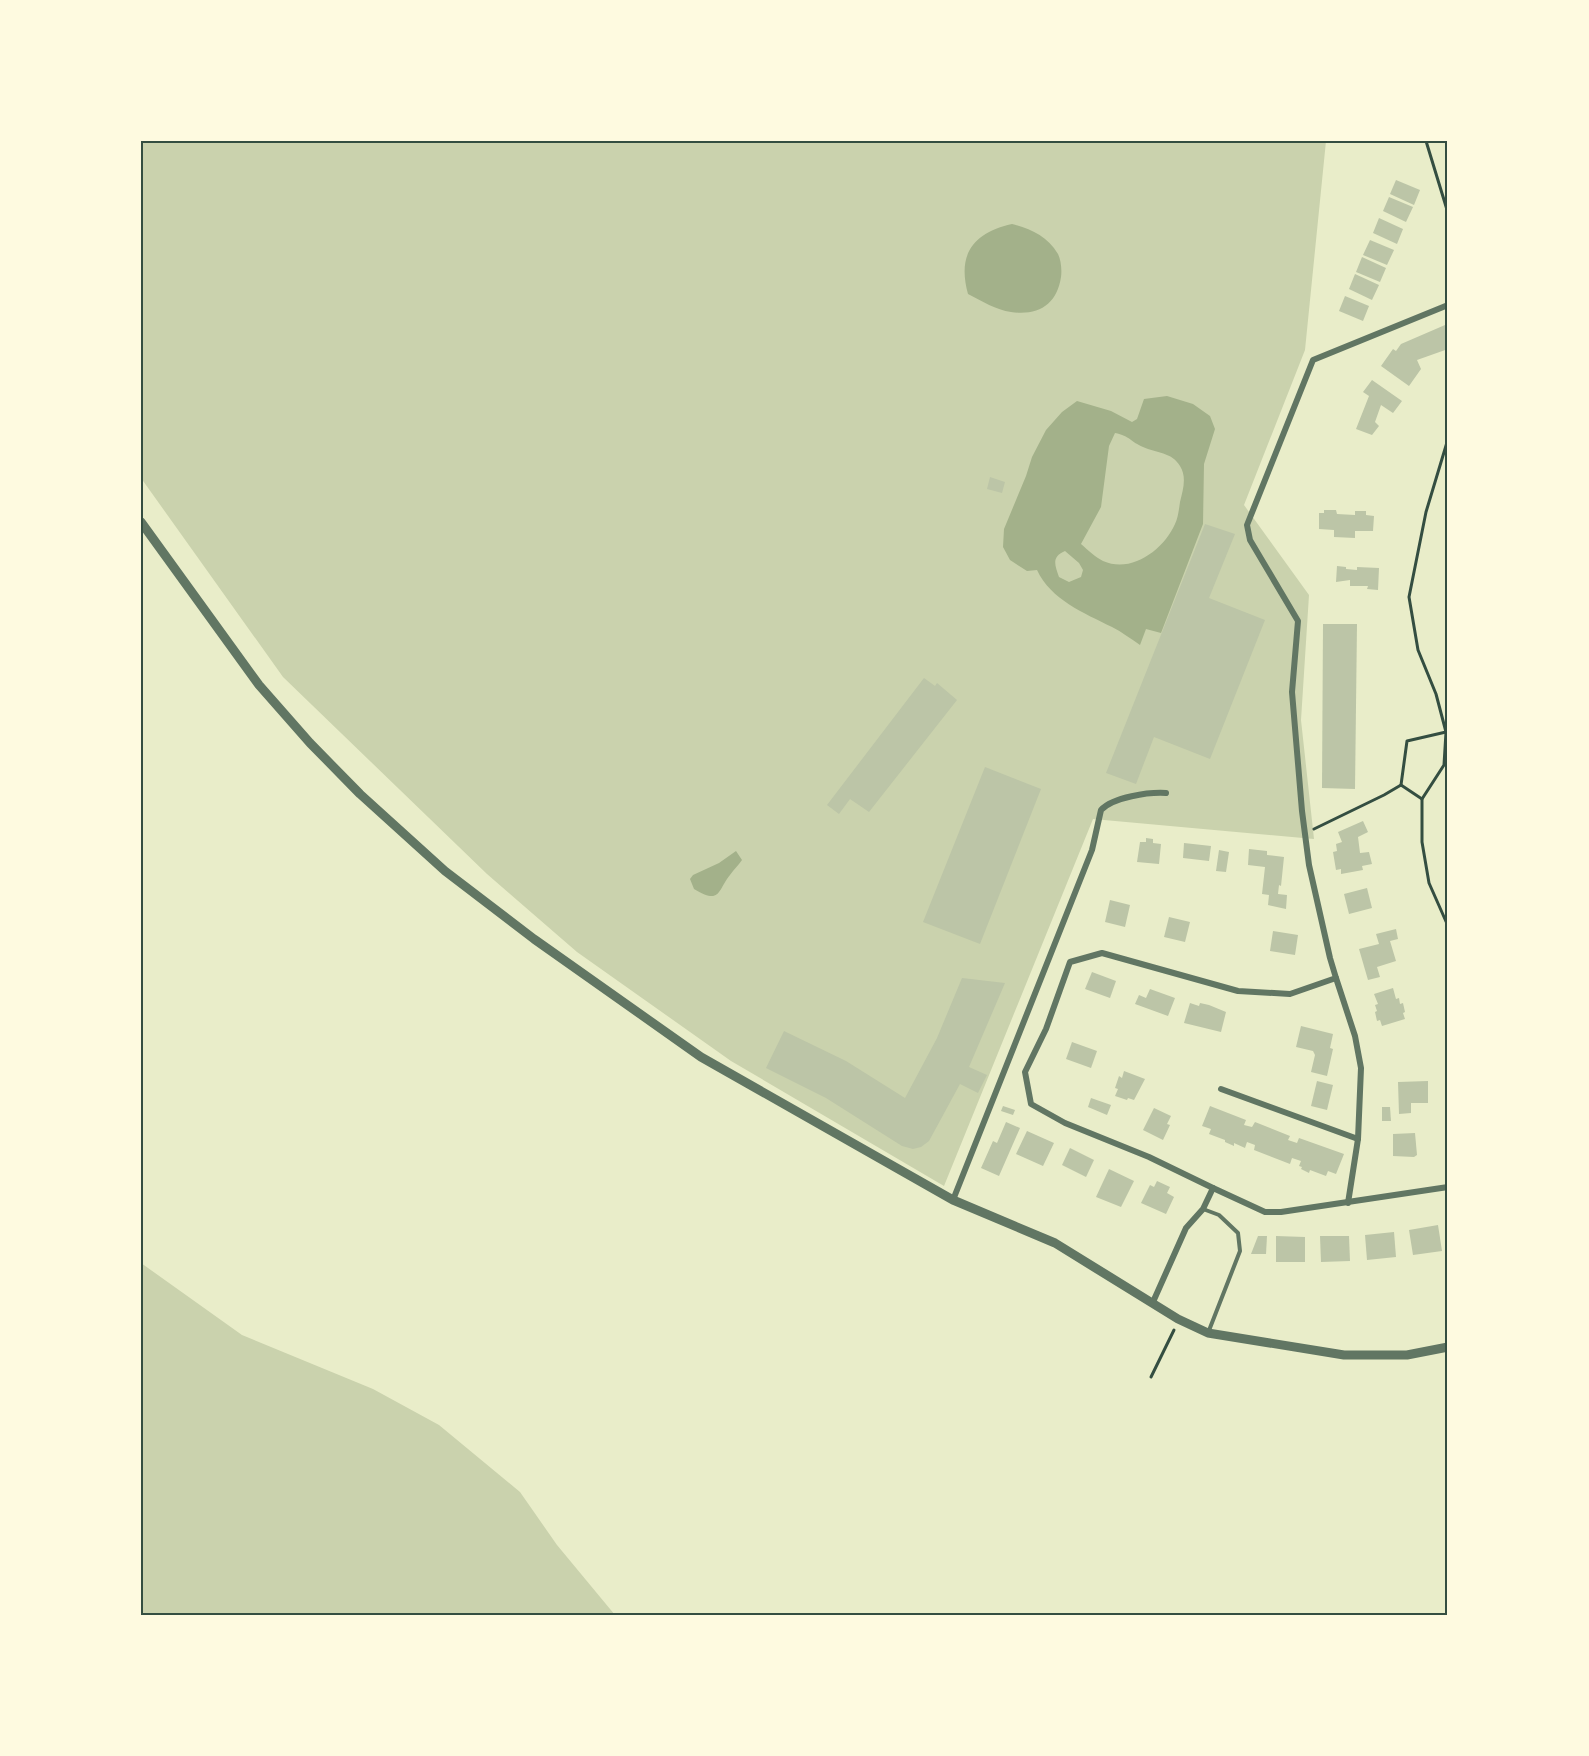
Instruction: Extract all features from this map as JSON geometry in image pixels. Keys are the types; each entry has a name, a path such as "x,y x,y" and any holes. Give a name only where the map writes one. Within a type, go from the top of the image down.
{"street":[{"path":"1348,1203 1358,1139 1361,1068 1359,1049 1330,958 1304,833 1292,692 1298,621 1250,540 1247,525 1313,360 1448,305"},
{"path":"141,522 259,685 310,744 360,794 446,871 534,939 701,1057 952,1200 1055,1243 1178,1318 1208,1333 1344,1354 1407,1355 1448,1347"},
{"path":"952,1200 1092,850 1101,810 1115,801 1153,793 1167,793"},
{"path":"1336,978 1290,994 1269,993 1238,991 1102,953 1070,962 1046,1029 1025,1072 1031,1104 1065,1123 1149,1157 1265,1212 1348,1203 1448,1187"},
{"path":"1221,1089 1358,1139"},
{"path":"1153,1302 1186,1228 1203,1209 1213,1188"}],"lane":[{"path":"1203,1209 1219,1215 1238,1233 1240,1251 1208,1333"}],"path":[{"path":"1426,141 1448,213"},
{"path":"1448,439 1426,512 1409,597 1418,650 1436,694 1447,732 1444,765 1422,799 1422,842 1429,883 1448,926"},
{"path":"1401,785 1407,741 1447,732"},
{"path":"1304,833 1401,785"},
{"path":"1401,785 1422,799"},
{"path":"1151,1377 1178,1318"}],"shaded area":[{"path":"141,141 1326,141 1305,350 1244,505 1309,595 1301,720 1314,839 1093,819 944,1186 731,1061 577,952 487,874 283,677 141,478"},
{"path":"1012,224 1044,238 1054,248 1061,262 1059,286 1051,301 1038,310 1021,313 1005,311 968,294 965,267 971,247 987,233"},
{"path":"1167,396 1193,404 1210,416 1215,429 1204,464 1203,524 1161,633 1146,629 1140,645 1060,598 1051,590 1037,570 1027,571 1010,560 1003,547 1004,529 1032,457 1046,430 1062,412 1077,401 1111,411 1132,422 1137,419 1144,399","holes":["1115,433 1173,458 1180,466 1184,479 1178,516 1170,533 1146,557 1125,564 1103,561 1081,544 1101,507 1109,446","1065,551 1079,563 1083,570 1081,577 1069,582 1059,577 1055,565 1058,556"]},
{"path":"736,851 742,860 717,894 709,896 694,889 690,879 693,875 719,863"},
{"path":"141,1263 242,1335 373,1389 439,1425 520,1492 557,1545 615,1615 141,1615"}],"building":[{"path":"1396,180 1420,190 1414,205 1390,194"},
{"path":"1389,197 1413,207 1406,222 1383,211"},
{"path":"1379,218 1403,229 1397,244 1373,233"},
{"path":"1370,240 1394,250 1387,265 1363,255"},
{"path":"1362,257 1386,268 1380,282 1356,272"},
{"path":"1355,274 1379,285 1372,300 1349,289"},
{"path":"1345,296 1369,306 1363,321 1339,311"},
{"path":"1445,325 1448,332 1448,349 1417,360 1421,369 1409,386 1381,366 1393,349 1396,351 1401,344"},
{"path":"1372,380 1402,401 1393,413 1381,405 1375,422 1379,426 1372,435 1356,429 1369,396 1363,392"},
{"path":"990,477 1005,482 1002,493 987,489"},
{"path":"1324,510 1336,510 1337,514 1355,515 1355,511 1366,511 1366,515 1374,516 1373,531 1355,531 1355,538 1334,537 1334,530 1319,529 1319,513 1324,513"},
{"path":"1205,524 1235,534 1209,598 1265,620 1210,759 1154,737 1136,784 1106,773"},
{"path":"1337,566 1357,570 1357,567 1379,568 1378,590 1367,589 1368,586 1350,586 1350,580 1336,582"},
{"path":"1323,624 1357,624 1355,789 1322,788"},
{"path":"924,678 935,686 937,683 957,700 869,812 850,799 839,814 827,805"},
{"path":"985,767 1041,789 980,944 923,922"},
{"path":"1363,821 1368,832 1358,837 1360,853 1369,852 1372,864 1362,866 1363,870 1341,874 1341,869 1336,870 1333,852 1337,851 1336,844 1342,842 1338,832"},
{"path":"1146,838 1153,839 1153,843 1161,844 1159,864 1137,862 1140,842 1146,842"},
{"path":"1184,843 1211,846 1209,861 1183,858"},
{"path":"1249,849 1267,851 1267,855 1284,857 1278,894 1287,895 1286,909 1268,905 1269,895 1262,894 1265,867 1248,865"},
{"path":"1219,850 1229,852 1226,872 1216,871"},
{"path":"1367,888 1372,908 1349,914 1344,894"},
{"path":"1110,900 1130,905 1125,927 1105,922"},
{"path":"1169,917 1190,922 1185,942 1164,937"},
{"path":"1396,929 1398,939 1390,941 1396,961 1377,967 1380,977 1368,980 1359,949 1379,944 1376,934"},
{"path":"1273,931 1298,935 1295,955 1270,951"},
{"path":"1092,972 1116,981 1110,998 1085,989"},
{"path":"962,978 1005,983 969,1067 987,1075 978,1093 960,1084 929,1141 921,1147 913,1149 902,1146 826,1098 766,1068 784,1031 846,1061 905,1098 937,1038"},
{"path":"1393,988 1396,999 1399,998 1400,1004 1403,1003 1405,1019 1382,1026 1380,1020 1377,1021 1375,1005 1378,1004 1374,994"},
{"path":"1150,989 1175,998 1168,1016 1135,1004 1139,995 1146,998"},
{"path":"1190,1003 1199,1006 1200,1003 1209,1005 1226,1012 1221,1032 1184,1023"},
{"path":"1301,1026 1333,1034 1330,1048 1333,1049 1327,1076 1311,1072 1315,1055 1313,1051 1296,1047"},
{"path":"1072,1042 1097,1051 1091,1068 1066,1059"},
{"path":"1124,1071 1145,1079 1134,1100 1115,1096 1119,1076 1122,1078"},
{"path":"1317,1081 1333,1085 1327,1110 1311,1106"},
{"path":"1428,1081 1428,1103 1411,1103 1411,1113 1399,1114 1398,1082"},
{"path":"1091,1098 1111,1105 1107,1115 1088,1107"},
{"path":"1003,1106 1015,1110 1013,1115 1001,1111"},
{"path":"1210,1106 1246,1120 1244,1125 1252,1127 1255,1122 1290,1136 1288,1140 1297,1143 1299,1138 1344,1154 1336,1174 1328,1171 1326,1176 1310,1170 1309,1173 1299,1166 1301,1161 1292,1158 1290,1164 1254,1150 1255,1145 1247,1142 1245,1148 1234,1143 1234,1146 1209,1134 1211,1129 1202,1126"},
{"path":"1382,1107 1390,1107 1391,1121 1382,1121"},
{"path":"1154,1108 1171,1116 1167,1124 1170,1125 1163,1140 1143,1130"},
{"path":"1006,1122 1020,1128 999,1176 981,1168 993,1141 997,1143"},
{"path":"1027,1131 1054,1143 1043,1166 1016,1154"},
{"path":"1415,1133 1417,1155 1414,1157 1393,1156 1393,1134"},
{"path":"1070,1148 1094,1160 1086,1177 1062,1165"},
{"path":"1109,1169 1134,1181 1121,1207 1096,1197"},
{"path":"1157,1181 1170,1187 1167,1193 1174,1197 1166,1214 1141,1203 1150,1185 1154,1187"},
{"path":"1438,1225 1442,1251 1413,1255 1409,1230"},
{"path":"1394,1232 1396,1257 1367,1260 1365,1235"},
{"path":"1258,1236 1267,1236 1266,1254 1251,1254"},
{"path":"1276,1236 1305,1237 1305,1262 1276,1262"},
{"path":"1320,1236 1349,1236 1350,1261 1321,1262"}]}
